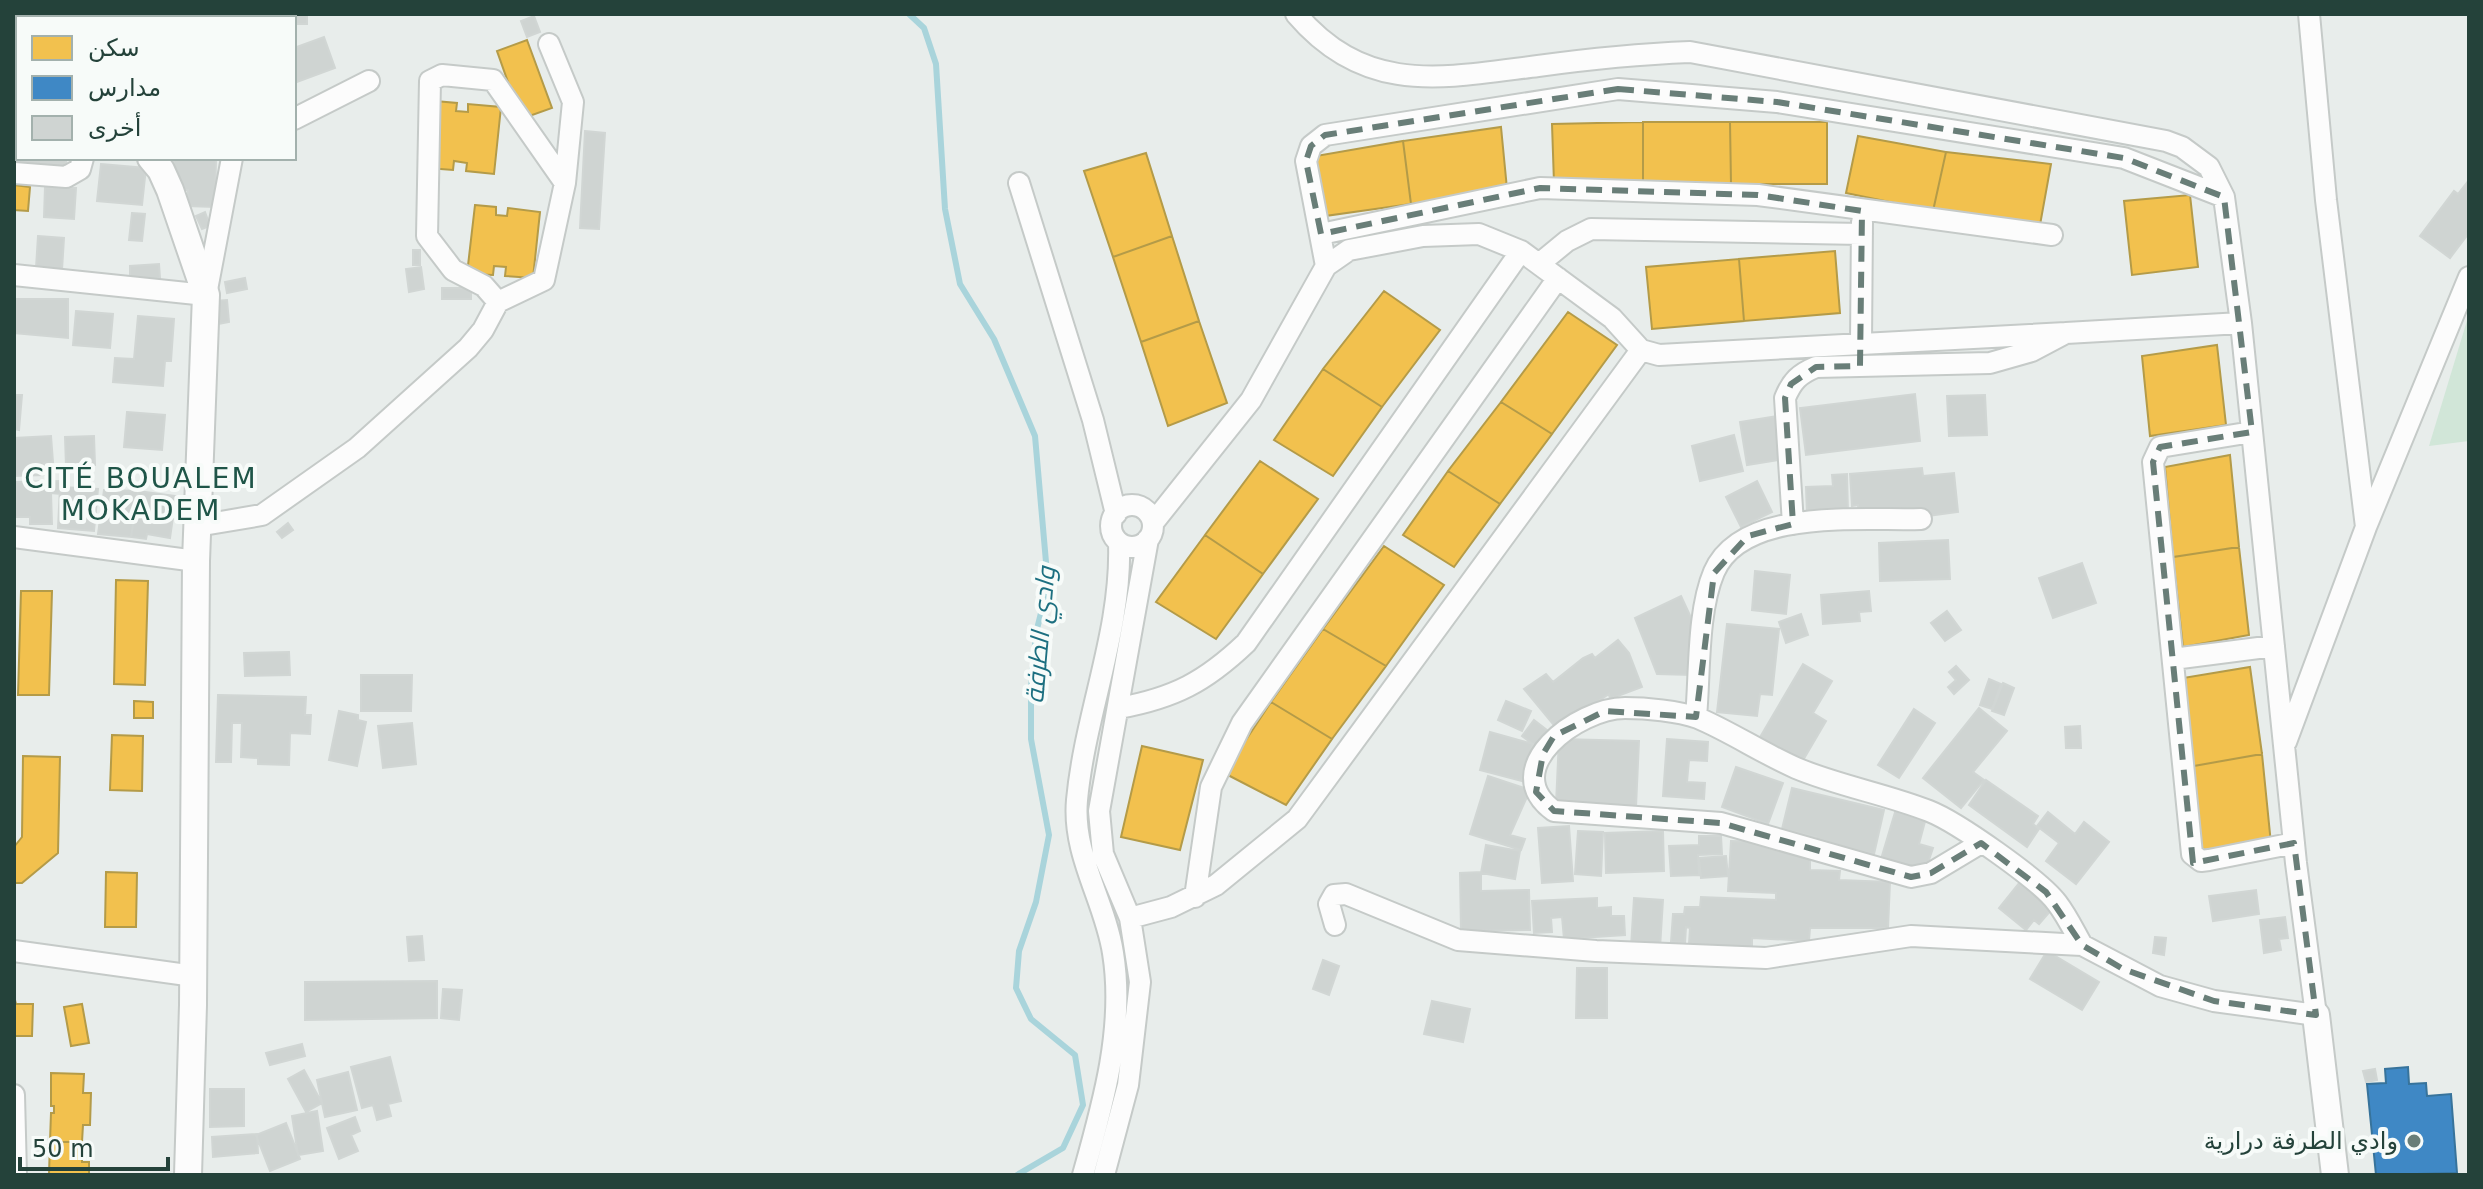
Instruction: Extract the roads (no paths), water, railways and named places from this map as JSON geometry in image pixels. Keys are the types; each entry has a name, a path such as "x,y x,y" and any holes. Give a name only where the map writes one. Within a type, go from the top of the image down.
{"street":[{"path":"1296,14 1328,46 1348,59 1395,76 1444,78 1630,54 1690,52 2166,141 2197,156 2218,181 2224,197 2241,323 2294,843 2335,1175"},
{"path":"2309,14 2326,200 2366,527"},
{"path":"197,526 262,515 357,448 468,348 483,330 498,302 544,280 565,183 573,102 549,44"},
{"path":"498,302 484,286 453,270 427,236 430,81 442,75 493,80 565,183"},
{"path":"296,118 369,81"},
{"path":"1326,266 1306,161 1311,146 1325,135 1618,89 1777,102 2124,158 2224,197"},
{"path":"14,173 66,177 76,173 82,160"},
{"path":"152,160 170,190 206,295"},
{"path":"188,1175 194,976 196,561 206,295 232,160"},
{"path":"1019,183 1093,420 1116,514 1111,529 1119,543 1117,610 1077,801 1082,854 1103,908 1117,989 1117,1023 1083,1175"},
{"path":"1321,234 1540,188 1758,195 2052,235"},
{"path":"1861,342 1862,211"},
{"path":"1539,264 1567,241 1591,229 1862,234"},
{"path":"1119,543 1135,547 1150,531 1251,400 1326,266 1349,250 1423,236 1479,234 1521,251 1612,318 1641,350 1659,355 2241,323"},
{"path":"1119,708 1160,701 1184,690 1217,669 1246,643 1521,251"},
{"path":"14,275 206,295"},
{"path":"1195,897 1211,787 1242,723 1558,278"},
{"path":"2284,747 2366,527 2467,286"},
{"path":"1793,524 1785,398 1802,373 1816,367 1990,363 2032,351 2066,333"},
{"path":"1130,918 1195,897 1216,885 1297,819 1641,350"},
{"path":"2252,432 2160,447 2153,462 2192,854 2201,861 2294,843"},
{"path":"1104,1175 1128,1085 1138,1022 1140,982 1130,918 1103,854 1098,825 1100,796 1150,531 1145,510 1137,506 1129,505 1116,514"},
{"path":"1696,717 1707,599 1714,573 1734,546 1764,528 1921,519"},
{"path":"14,537 196,561"},
{"path":"2173,659 2274,646"},
{"path":"1981,843 1931,873 1911,877 1721,823 1554,811 1543,803 1536,792 1537,767 1554,736 1586,718 1624,708 1696,717 1807,772 1932,812 1981,843 2046,892 2082,945"},
{"path":"1335,925 1329,904 1334,895 1346,894 1458,940 1596,951 1766,958 1911,936 2082,945 2160,986 2214,1001 2316,1015"},
{"path":"14,951 194,976"},
{"path":"14,1095 16,1175"}],"waterway":[{"name":"وادي الطرفة","path":"909,14 924,28 936,64 945,209 960,284 994,339 1035,436 1048,585 1036,633 1031,687 1031,739 1049,835 1036,902 1019,951 1016,988 1031,1019 1075,1055 1083,1105 1063,1148 1017,1175"}],"place":[{"name":"وادي الطرفة درارية","path":"2414,1141"}],"district":[{"name":"CITÉ BOUALEM MOKADEM","path":"141,494"}]}
